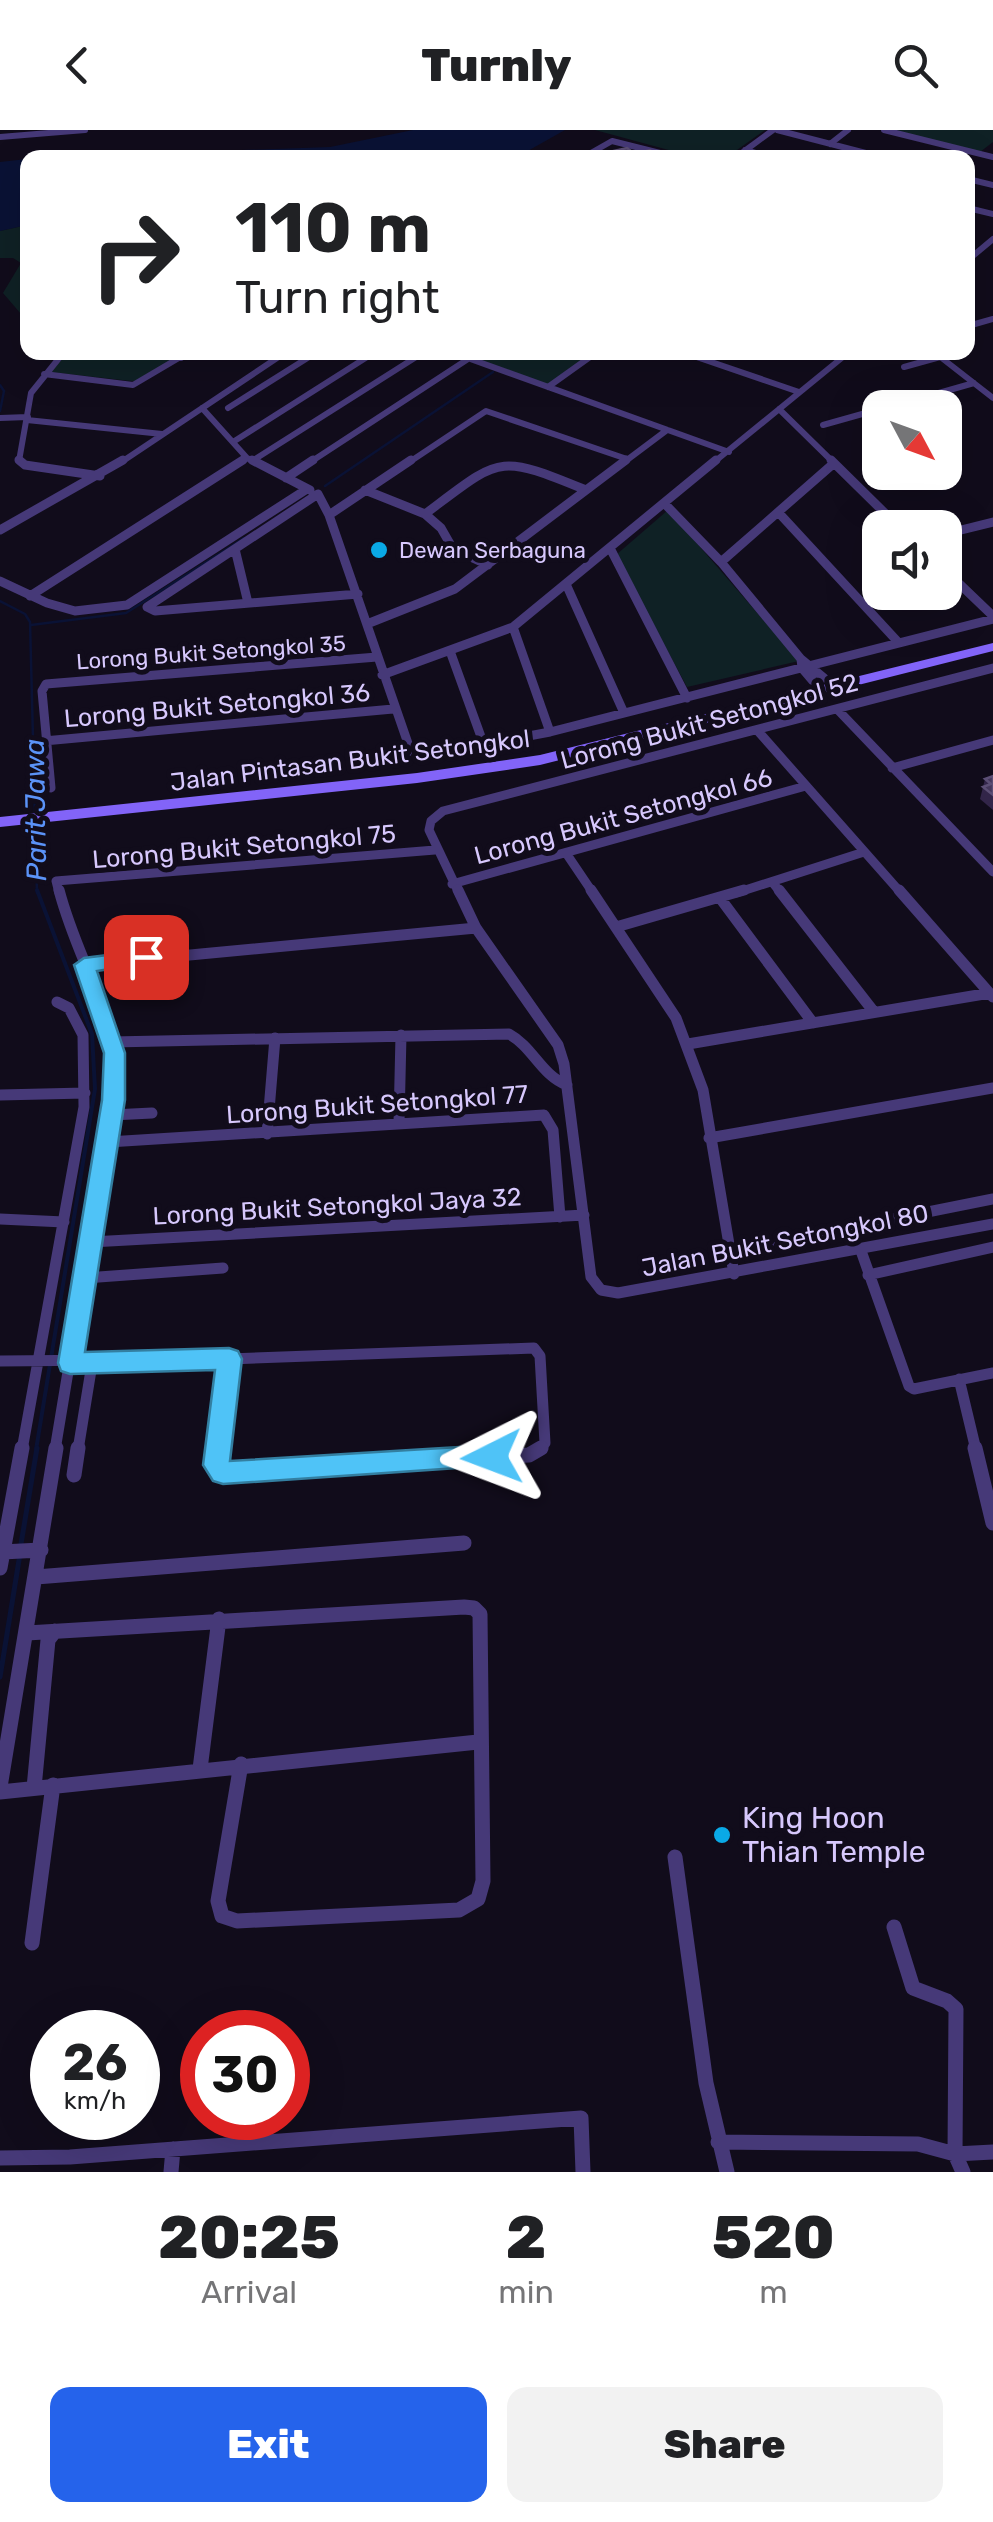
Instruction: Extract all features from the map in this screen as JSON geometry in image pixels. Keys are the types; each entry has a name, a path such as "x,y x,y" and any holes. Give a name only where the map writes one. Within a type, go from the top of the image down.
{"main road":[{"name":"Jalan Pintasan Bukit Setongkol","path":"48,811 537,751 810,670 993,637"},
{"name":"Jalan Pintasan Bukit Setongkol","path":"0,810 18,814 417,778 540,760 993,646"},
{"name":"Jalan Pintasan Bukit Setongkol","path":"0,822 18,814"}],"street":[{"path":"0,138 85,130"},
{"path":"745,150 775,130 854,150"},
{"path":"830,144 848,130"},
{"path":"884,130 965,150"},
{"path":"596,150 612,141 648,150"},
{"path":"989,156 993,149"},
{"path":"57,360 31,392 19,461 24,465 100,476"},
{"path":"44,374 129,385 143,382 177,360"},
{"path":"0,530 100,476 274,360"},
{"path":"228,408 304,360"},
{"path":"232,442 362,360"},
{"path":"30,596 411,360"},
{"path":"286,478 465,360"},
{"path":"474,360 728,452"},
{"path":"548,387 586,360"},
{"path":"705,360 799,392"},
{"path":"382,675 513,627 839,360"},
{"path":"904,367 923,360"},
{"path":"944,360 988,390 993,398"},
{"path":"949,390 974,383"},
{"path":"202,408 250,459 318,494 330,515 392,709 412,754"},
{"path":"779,409 881,510"},
{"path":"330,515 486,410 627,459"},
{"path":"823,425 862,414"},
{"path":"0,418 162,434"},
{"path":"367,624 434,600 488,566 666,430"},
{"path":"425,514 487,470 503,464 524,466 586,490"},
{"path":"721,562 833,464"},
{"path":"0,582 64,612 93,612 127,605 307,488"},
{"path":"365,490 425,514 453,549 488,566"},
{"path":"318,494 147,607 155,611 358,594"},
{"path":"664,503 721,562 810,670"},
{"path":"778,512 898,642"},
{"path":"962,530 993,522"},
{"path":"610,548 687,698"},
{"path":"236,549 248,603"},
{"path":"566,584 624,713"},
{"path":"962,587 993,618"},
{"path":"443,752 550,732 810,670 993,618"},
{"path":"513,627 550,732"},
{"path":"450,651 484,745"},
{"name":"Lorong Bukit Setongkol 35","path":"44,741 42,691 46,684 377,657"},
{"name":"Lorong Bukit Setongkol 52","path":"435,850 429,830 436,815 993,668"},
{"name":"Lorong Bukit Setongkol 36","path":"44,741 392,709"},
{"path":"837,709 992,871"},
{"path":"757,730 992,995"},
{"path":"892,768 993,740"},
{"path":"44,741 51,788"},
{"path":"980,743 993,755"},
{"name":"Lorong Bukit Setongkol 66","path":"452,884 806,786"},
{"path":"435,850 476,928 553,1036 566,1086 584,1215"},
{"name":"Lorong Bukit Setongkol 75","path":"84,965 69,930 56,882 435,850"},
{"path":"616,926 864,852"},
{"path":"566,854 676,1018 688,1044 703,1090 734,1274"},
{"path":"772,882 874,1012"},
{"path":"720,898 813,1023"},
{"path":"476,928 84,965 112,1042 112,1115 86,1278 66,1363 34,1550 36,1578 0,1790 478,1742"},
{"path":"688,1044 992,995"},
{"path":"34,1550 1,1560 43,1363 84,1093 86,1062 80,1026 71,1008 57,1002"},
{"path":"112,1042 509,1034 524,1042 548,1078 566,1086"},
{"path":"399,1122 401,1035"},
{"path":"268,1134 275,1038"},
{"path":"709,1138 993,1088"},
{"path":"0,1095 84,1093"},
{"path":"112,1115 152,1113"},
{"name":"Lorong Bukit Setongkol 77","path":"108,1142 544,1115 553,1130 560,1216"},
{"path":"732,1251 993,1199"},
{"name":"Lorong Bukit Setongkol Jaya 32","path":"91,1242 584,1215"},
{"name":"Jalan Bukit Setongkol 80","path":"584,1215 592,1277 601,1290 618,1294 993,1224"},
{"path":"0,1219 64,1222"},
{"path":"868,1275 993,1247"},
{"path":"860,1248 910,1386 914,1389 993,1373"},
{"path":"86,1278 223,1268"},
{"path":"0,1361 92,1364 519,1346 538,1351 545,1438 538,1452 223,1473 218,1469 229,1359"},
{"path":"74,1474 92,1364"},
{"path":"959,1379 993,1523"},
{"path":"36,1578 464,1543"},
{"path":"27,1633 218,1619 474,1608 480,1614 478,1742 483,1881 478,1899 459,1910 237,1921 222,1916 218,1901 240,1764"},
{"path":"200,1769 218,1619"},
{"path":"34,1788 48,1640 55,1631"},
{"path":"32,1943 53,1786"},
{"path":"675,1857 706,2083 726,2172"},
{"path":"894,1926 913,1988 929,1998 946,1999 956,2009 955,2154 963,2172"},
{"path":"0,2158 581,2118 583,2172"},
{"path":"718,2142 918,2144 955,2154 993,2152"},
{"path":"171,2172 174,2149"}],"shaded area":[{"path":"595,130 765,130 737,150 669,150"},
{"path":"893,130 993,130 993,142 980,152"},
{"path":"20,227 20,262 0,258 0,231"},
{"path":"20,265 20,313 3,293"},
{"path":"61,360 177,360 140,382 50,372"},
{"path":"476,360 586,360 549,386"},
{"path":"668,510 799,661 687,687 616,555"}],"water":[{"path":"413,130 565,130 529,150 243,150 330,147"},
{"path":"20,160 20,227 0,231 0,162"}],"building":[{"path":"993,776 993,795 983,787 991,784 985,779"}],"waterway":[{"path":"325,486 493,372"},
{"name":"Parit Jawa","path":"0,385 4,391 0,411"},
{"path":"31,625 126,613 244,538"},
{"name":"Parit Jawa","path":"0,601 25,614 30,622 37,893"},
{"name":"Parit Jawa","path":"36,1450 95,1089 92,1034 37,890"},
{"name":"Parit Jawa","path":"21,1544 37,1448"},
{"name":"Parit Jawa","path":"0,1677 20,1554"}],"place":[{"name":"Dewan Serbaguna","path":"379,550"},
{"name":"King Hoon Thian Temple","path":"722,1835"}],"route":[{"path":"146,957 84,965 114,1053 114,1100 70,1363 229,1359 216,1465 223,1473 492,1457"}]}
